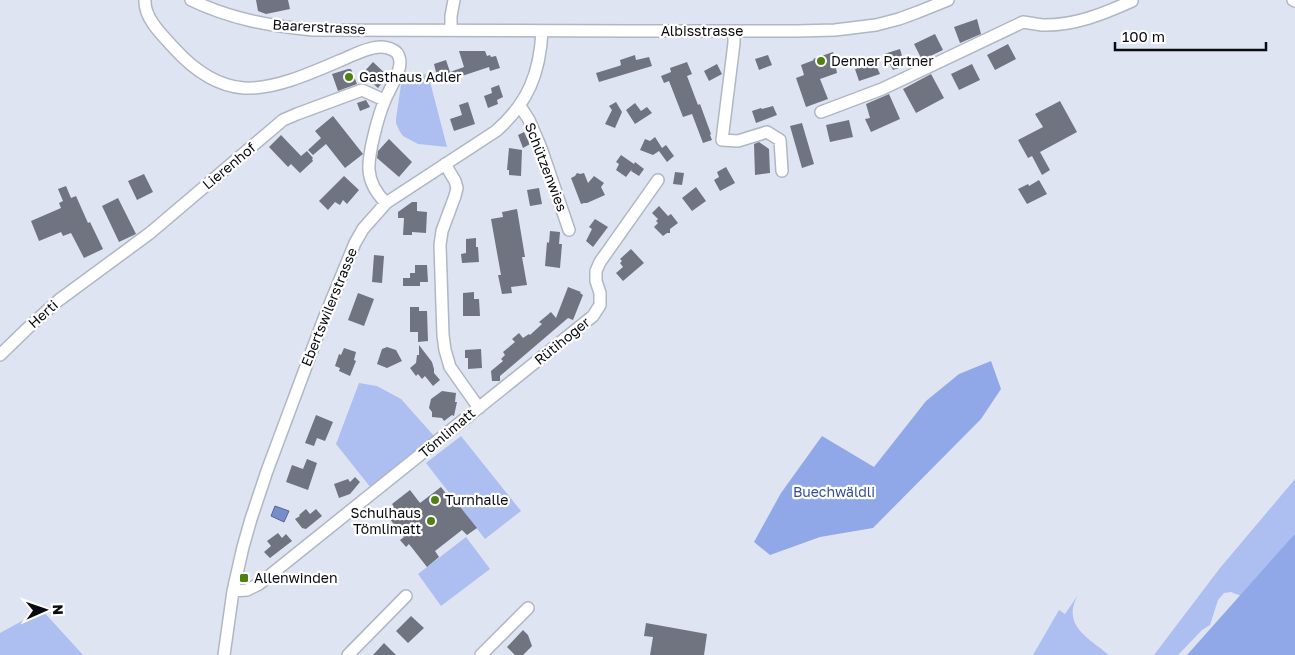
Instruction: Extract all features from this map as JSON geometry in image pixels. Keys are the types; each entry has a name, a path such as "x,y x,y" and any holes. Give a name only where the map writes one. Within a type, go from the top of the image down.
{"street":[{"path":"145,0 146,11 152,22 182,57 197,70 228,85 245,88 277,84 371,48 385,48 397,52 400,62 399,70 384,100 378,119 369,170 376,192 386,203"},
{"name":"Baarerstrasse","path":"191,0 250,22 281,27 338,30 451,30"},
{"path":"451,30 454,0"},
{"name":"Albisstrasse","path":"451,30 816,31 876,25 948,0"},
{"path":"821,112 882,89 1023,22 1042,24 1067,23 1098,16 1132,1"},
{"name":"Ebertswilerstrasse","path":"224,655 233,591 243,546 266,471 355,243 386,203 496,131 509,119 520,106 536,74 542,31"},
{"path":"734,31 722,140 738,141 767,132 780,140 782,171"},
{"name":"Lierenhof","path":"89,278 150,233 283,120 362,90 384,100"},
{"name":"Schützenwies","path":"520,106 529,120 541,148 569,230"},
{"name":"Tömlimatt","path":"233,591 247,590 259,584 479,408 450,367 442,335 440,245 442,230 457,188 445,164"},
{"name":"Rütihoger","path":"479,408 593,316 600,305 600,293 596,281 596,271 600,262 658,180"},
{"name":"Herti","path":"0,355 59,300 89,278"},
{"path":"348,655 406,596"},
{"path":"481,655 528,608"}],"shaded area":[{"path":"428,74 447,147 418,144 403,136 396,123 402,78"},
{"path":"359,383 377,386 401,399 434,436 371,488 336,444"},
{"path":"461,436 521,511 485,539 426,463"},
{"path":"1295,479 1295,534 1244,597 1231,592 1224,593 1218,600 1210,625 1202,630 1178,655 1154,655 1220,568"},
{"path":"275,506 289,511 284,522 271,516"},
{"path":"466,537 490,569 441,606 418,574"},
{"path":"1078,595 1074,605 1073,615 1075,623 1085,636 1109,655 1033,655 1059,610 1065,614"},
{"path":"42,610 83,655 0,655 0,633"}],"green space":[{"name":"Buechwäldli","path":"991,361 1001,389 981,419 873,528 820,537 770,555 754,542 781,493 822,436 874,467 926,401 959,374"},
{"path":"1295,534 1295,655 1187,655 1293,536"}],"building":[{"path":"256,0 288,0 290,9 266,14 258,11"},
{"path":"977,19 981,34 960,43 954,27"},
{"path":"935,34 943,50 922,60 914,44"},
{"path":"1008,44 1016,59 995,70 987,55"},
{"path":"900,49 905,66 893,70 884,54"},
{"path":"459,51 485,51 487,56 496,56 500,68 490,71 489,67 447,81 446,78 438,80 434,64 446,60 450,72 464,67"},
{"path":"833,52 838,67 836,68 837,73 820,79 828,99 806,107 796,78 804,75 801,65"},
{"path":"635,55 636,60 649,57 652,66 599,82 596,73 619,66 621,65 620,60"},
{"path":"768,55 772,65 759,70 755,59"},
{"path":"373,62 388,76 378,88 362,74"},
{"path":"687,62 692,74 687,76 711,134 712,140 703,143 692,114 683,117 669,81 664,83 661,76 671,72 670,68"},
{"path":"875,63 880,74 859,81 855,69"},
{"path":"717,64 722,74 709,81 704,71"},
{"path":"972,64 980,80 959,90 951,74"},
{"path":"351,69 357,84 338,91 332,74"},
{"path":"931,74 944,98 916,113 903,89"},
{"path":"499,85 503,97 497,100 498,104 488,108 484,96 492,93 491,88"},
{"path":"889,94 900,119 871,132 865,119 870,118 866,104"},
{"path":"366,100 370,107 360,111 357,103"},
{"path":"1060,101 1077,132 1040,152 1050,170 1042,175 1032,156 1028,158 1018,140 1043,127 1035,114"},
{"path":"468,102 475,124 454,131 450,119 462,115 459,105"},
{"path":"616,102 622,112 615,128 605,124 612,110 609,106"},
{"path":"635,103 641,111 647,107 652,113 635,124 626,110"},
{"path":"773,106 777,115 756,123 752,111"},
{"path":"333,116 363,154 345,168 326,144 313,155 308,150 321,138 315,131"},
{"path":"849,120 853,137 830,142 826,125"},
{"path":"802,123 814,164 802,168 790,126"},
{"path":"524,132 530,144 523,148 518,135"},
{"path":"281,135 301,156 307,151 313,158 313,161 300,173 291,164 288,167 269,147"},
{"path":"655,137 662,148 666,145 674,156 667,162 659,151 653,155 640,150 645,139 650,141"},
{"path":"389,139 412,162 399,177 377,158 378,151"},
{"path":"759,142 769,149 770,173 755,175 754,144"},
{"path":"509,148 522,150 521,176 509,175 509,170 507,170"},
{"path":"621,155 644,169 639,176 631,171 632,169 626,177 616,170 619,164 616,162"},
{"path":"726,167 735,183 720,191 714,180 719,177 717,172"},
{"path":"675,172 684,173 682,185 673,184"},
{"path":"577,173 584,173 588,183 594,176 604,183 601,187 605,195 581,204 571,178"},
{"path":"144,174 153,192 137,200 128,181"},
{"path":"344,176 359,190 347,204 343,200 340,205 335,202 328,210 319,201"},
{"path":"1039,180 1047,194 1027,204 1018,189 1028,184 1029,186"},
{"path":"66,186 71,198 76,196 88,223 90,222 103,249 84,258 71,233 63,236 61,232 39,241 31,221 61,208 59,203 63,201 58,189"},
{"path":"696,187 706,201 692,211 682,198"},
{"path":"539,188 542,204 530,206 527,190"},
{"path":"118,198 136,234 119,242 102,206"},
{"path":"412,202 417,202 417,211 427,212 426,233 412,232 412,235 403,235 404,218 398,218 398,212"},
{"path":"659,206 668,216 671,214 678,223 670,229 670,233 663,236 654,227 658,223 656,221 658,219 652,213"},
{"path":"517,209 525,257 522,257 527,285 511,287 512,293 502,294 498,275 501,275 491,219 503,217 502,212"},
{"path":"595,219 608,227 593,247 586,241 592,229 589,227"},
{"path":"550,231 560,232 559,244 562,244 560,268 545,266"},
{"path":"476,238 479,262 462,263 461,254 466,253 466,239"},
{"path":"631,249 644,263 623,281 616,273 623,267 620,259"},
{"path":"374,255 384,256 382,283 372,282"},
{"path":"415,265 427,265 428,282 420,282 420,286 403,286 403,278 410,278 410,273 415,273"},
{"path":"568,287 581,292 583,295 573,320 568,318 500,376 500,381 492,381 491,371 503,361 501,359 505,355 503,352 515,342 512,339 519,333 523,338 530,335 542,324 539,322 551,312 556,318"},
{"path":"474,292 474,299 479,299 480,316 463,316 463,293"},
{"path":"358,293 374,299 364,326 348,320"},
{"path":"410,307 419,307 419,311 427,311 428,341 418,342 418,332 410,332"},
{"path":"419,345 432,362 434,373 440,380 433,386 425,376 422,379 418,374 416,376 410,368 416,363 417,355 419,355"},
{"path":"387,347 396,350 402,361 387,368 377,364 382,349"},
{"path":"344,348 356,352 354,360 356,361 350,376 339,371 340,368 335,366 339,354 341,355"},
{"path":"481,349 482,368 468,369 468,358 465,358 465,350"},
{"path":"442,391 456,393 455,402 457,402 454,416 452,415 444,421 442,418 432,417 432,412 429,408 431,399"},
{"path":"316,415 333,422 325,441 317,438 314,446 305,443"},
{"path":"307,459 317,463 308,490 286,482 292,465 303,469"},
{"path":"355,477 360,482 350,494 339,498 334,484 348,479 350,482"},
{"name":"Schulhaus Tömlimatt","path":"441,487 451,500 453,498 477,528 467,535 462,530 435,551 439,557 427,567 409,544 406,547 400,540 404,537 385,513 394,507 392,504 410,490 420,503"},
{"path":"306,509 310,514 316,509 322,516 306,529 302,528 295,519"},
{"path":"278,533 282,538 286,534 292,541 270,558 264,552 271,546 267,541"},
{"path":"411,616 424,628 408,643 396,631"},
{"path":"646,623 707,634 704,655 650,655 653,637 644,636"},
{"path":"523,630 528,635 532,646 523,655 515,655 507,647"},
{"path":"384,643 396,655 373,655"}],"place":[{"name":"Denner Partner","path":"821,61"},
{"name":"Gasthaus Adler","path":"349,77"},
{"name":"Turnhalle","path":"435,500"},
{"name":"Schulhaus Tömlimatt","path":"431,521"},
{"name":"Allenwinden","path":"244,578"}]}
